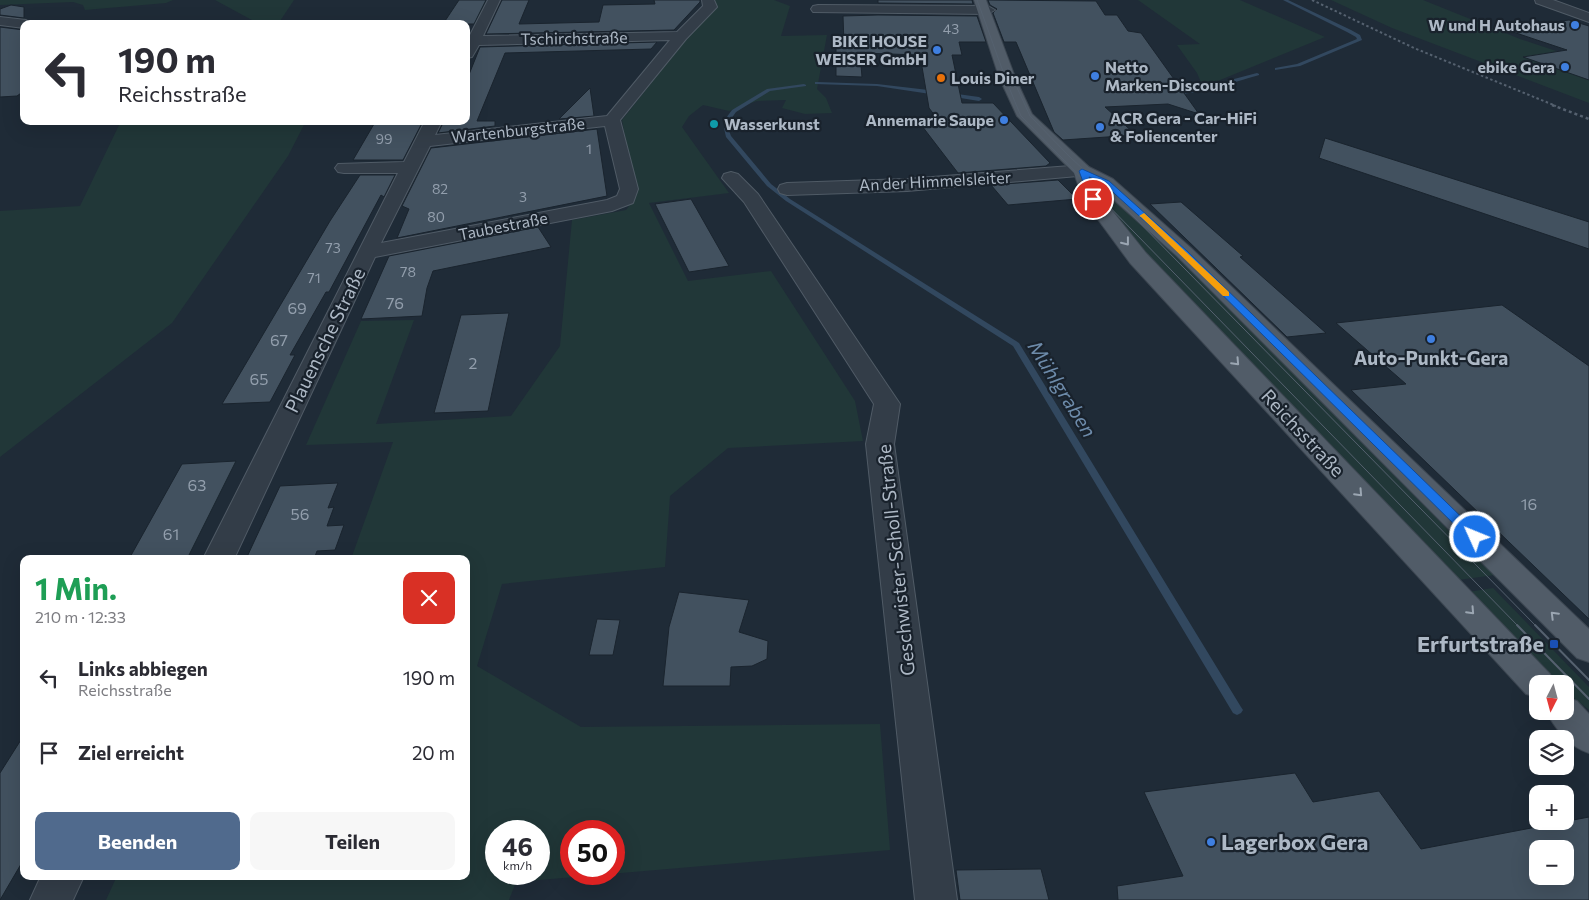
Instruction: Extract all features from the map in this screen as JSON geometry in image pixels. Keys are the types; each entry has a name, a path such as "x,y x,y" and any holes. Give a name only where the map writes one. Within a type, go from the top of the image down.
{"main road":[{"name":"Reichsstraße","path":"984,7 1010,84 1026,116 1082,171 1106,183 1184,252 1589,650"},
{"name":"Reichsstraße","path":"1082,171 1093,199 1138,258 1530,675"},
{"path":"1572,720 1589,738"}],"street":[{"path":"470,41 494,0"},
{"path":"612,120 681,36 710,7 708,0"},
{"path":"1541,0 1589,18"},
{"path":"818,9 984,7"},
{"path":"0,21 20,23"},
{"name":"Tschirchstraße","path":"470,41 681,36"},
{"name":"Wartenburgstraße","path":"424,141 612,120"},
{"name":"Taubestraße","path":"368,252 612,205 626,199 629,189 612,120"},
{"name":"Plauensche Straße","path":"220,555 409,167 432,125"},
{"path":"344,168 409,167"},
{"name":"An der Himmelsleiter","path":"787,189 907,185 1082,171"},
{"name":"Geschwister-Scholl-Straße","path":"731,178 751,198 887,404 880,444 936,900"},
{"path":"51,900 61,880"}],"green space":[{"path":"0,0 173,0 166,3 85,10 83,5 73,2 0,5"},
{"path":"215,0 294,0 281,20 252,20"},
{"path":"715,0 774,0 790,6 781,36 827,35 817,89 826,98 832,113 805,114 782,108 786,100 757,101 729,111 703,105 689,116 682,127 729,193 649,203 688,281 771,271 855,401 863,441 728,448 670,496 665,567 502,584 477,666 581,727 880,724 890,850 625,873 625,820 560,820 560,878 550,879 550,820 485,820 485,885 515,885 509,900 106,900 115,880 470,880 470,555 352,555 393,442 306,445 361,321 414,320 376,424 511,416 560,346 572,220 626,210 636,197 622,120 688,37 716,7"},
{"path":"1138,0 1240,0 1325,37 1203,87 1197,73 1177,45 1200,44"},
{"path":"1331,0 1423,0 1520,39 1589,62 1589,103 1392,28"},
{"path":"119,125 304,125 288,156 172,323 0,457 0,211 80,206"},
{"path":"1101,181 1502,574 1451,581 1156,272 1094,190"},
{"path":"1493,588 1589,687 1589,710 1574,698 1574,675 1546,675 1462,593"}],"building":[{"path":"459,0 486,0 474,24 470,24 470,20 446,20"},
{"path":"502,0 529,0 519,24 599,22 603,5 655,4 654,0 700,0 700,2 674,30 486,34"},
{"path":"878,0 972,0 973,4 878,3"},
{"path":"988,0 1096,1 1105,15 1117,15 1128,31 1141,33 1199,114 1168,104 1105,107 1136,135 1063,140 1054,132 1016,42 1004,42 993,13 997,9 990,5"},
{"path":"11,5 24,7 24,18 0,15 0,9"},
{"path":"843,16 977,16 986,42 959,42 962,55 952,55 962,103 993,103 1050,163 1046,166 958,173 922,126 942,125 929,108 920,55 860,53 862,77 836,76 836,44 844,44"},
{"path":"1569,20 1589,26 1589,80 1523,57 1567,50 1504,29"},
{"path":"0,27 20,30 20,94 17,96 0,97"},
{"path":"657,42 651,49 505,53 477,121 495,121 495,126 438,133 442,125 470,125 470,72 480,47"},
{"path":"590,88 594,116 559,119"},
{"path":"373,125 421,125 403,160 353,160"},
{"path":"597,129 607,196 397,238 409,209 402,206 431,148"},
{"path":"1325,138 1589,222 1589,249 1319,158"},
{"path":"360,175 395,175 384,197 381,195 329,292 326,292 290,355 295,355 270,402 222,404 330,221"},
{"path":"1058,180 1077,199 1008,205 991,185"},
{"path":"691,199 729,266 689,272 655,204"},
{"path":"1181,202 1326,333 1287,337 1150,204"},
{"path":"538,227 551,247 433,271 427,288 422,316 361,319 389,256"},
{"path":"1502,305 1589,366 1589,619 1351,390 1406,384 1336,323"},
{"path":"509,313 488,411 434,413 461,315"},
{"path":"236,461 189,555 131,555 182,464"},
{"path":"338,483 328,508 334,507 327,526 344,525 335,550 317,551 316,555 248,555 280,486"},
{"path":"679,592 749,600 739,632 768,641 767,659 752,666 731,667 730,686 663,686 669,627"},
{"path":"597,619 620,620 613,655 589,655"},
{"path":"20,741 20,866 0,900 0,773"},
{"path":"1295,773 1313,802 1379,791 1421,849 1529,828 1529,830 1574,830 1574,820 1589,817 1589,900 1118,900 1117,886 1183,876 1144,792"},
{"path":"1041,869 1049,900 960,900 956,870"}],"waterway":[{"name":"Mühlgraben","path":"1277,69 1298,65 1360,40 1358,36 1349,31 1285,0"},
{"name":"Mühlgraben","path":"1172,93 1215,86 1257,74"},
{"name":"Mühlgraben","path":"817,83 877,85 937,93"},
{"name":"Mühlgraben","path":"729,118 734,111 769,90 804,85"},
{"name":"Mühlgraben","path":"950,95 979,99"},
{"name":"Mühlgraben","path":"726,129 728,136 769,185 788,200 1016,345 1237,710"}],"tram line":[{"path":"977,0 1021,116 1518,626"},
{"path":"1008,68 1030,116 1070,157 1127,210 1536,626"},
{"path":"1517,625 1589,699"},
{"path":"1535,625 1589,680"}],"railway":[{"path":"1312,0 1414,48 1556,106"},
{"path":"1552,105 1589,119"}],"slow traffic":[{"path":"1144,216 1226,294"}],"place":[{"name":"W und H Autohaus","path":"1575,25"},
{"name":"BIKE HOUSE WEISER GmbH","path":"937,50"},
{"name":"ebike Gera","path":"1565,67"},
{"name":"Netto Marken-Discount","path":"1095,76"},
{"name":"Louis Diner","path":"941,78"},
{"name":"Annemarie Saupe","path":"1004,120"},
{"name":"Wasserkunst","path":"714,124"},
{"name":"ACR Gera - Car-HiFi & Foliencenter","path":"1100,127"},
{"name":"Auto-Punkt-Gera","path":"1431,339"},
{"name":"Erfurtstraße","path":"1554,644"},
{"name":"Lagerbox Gera","path":"1211,842"}],"route":[{"path":"1093,199 1082,171 1106,183 1184,252 1475,537"}]}
